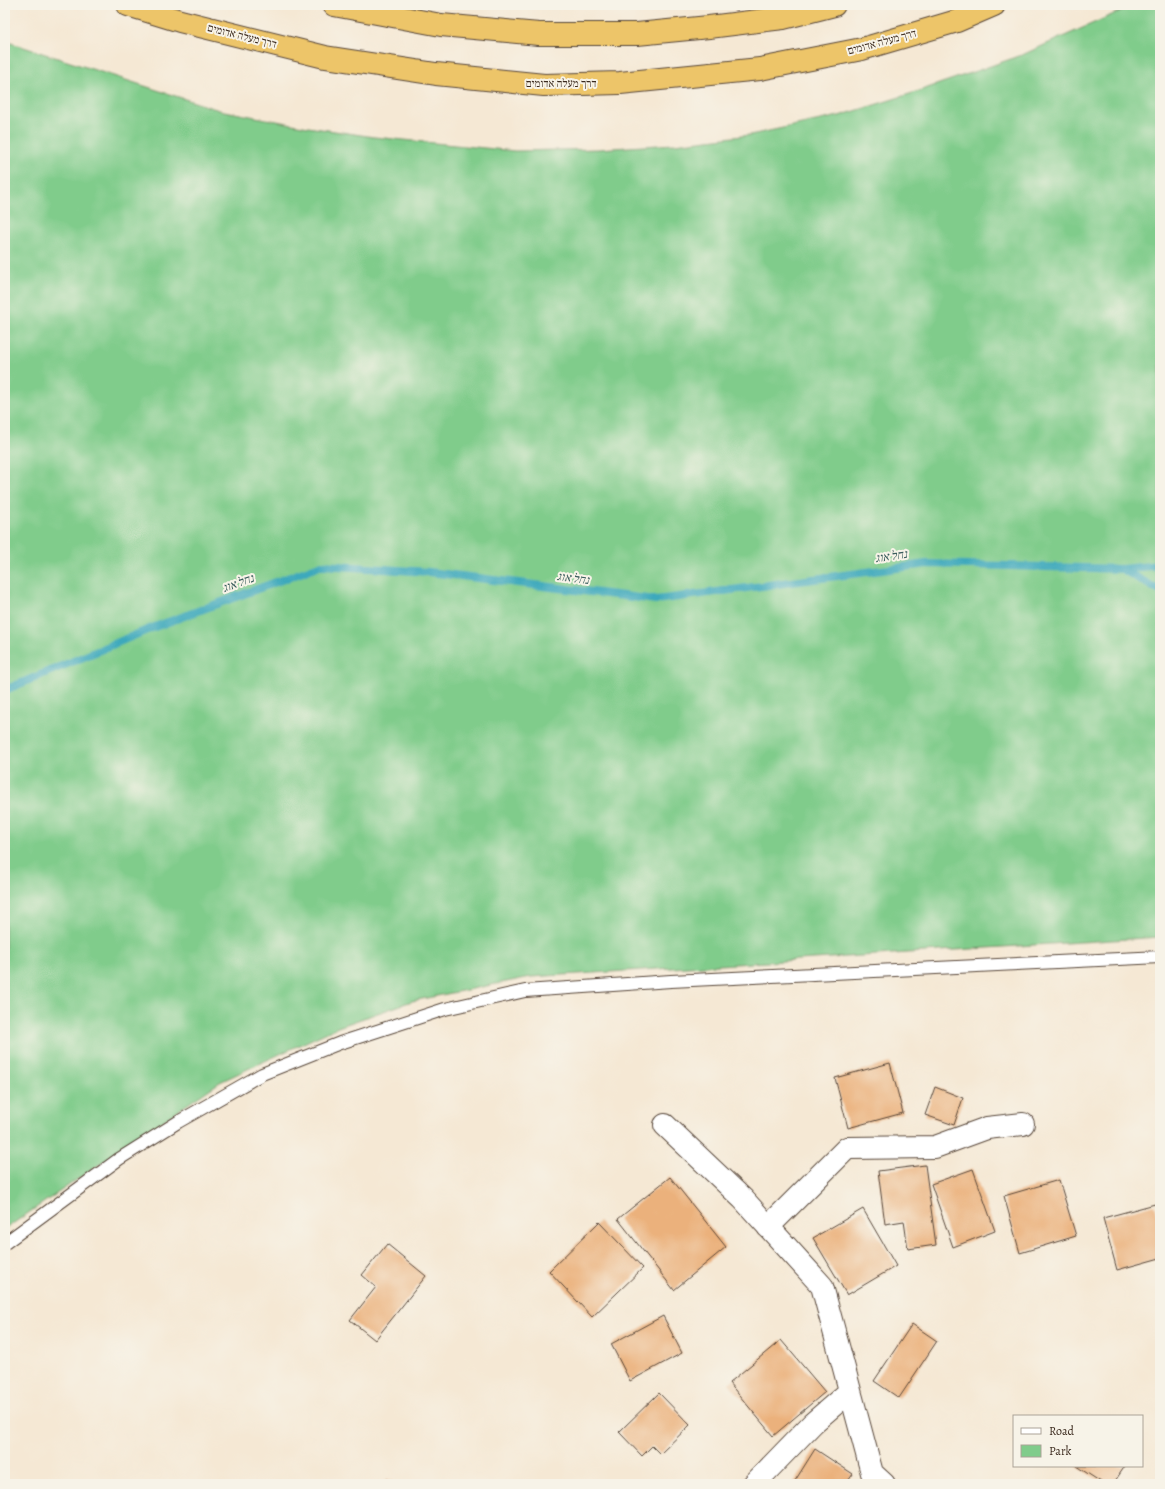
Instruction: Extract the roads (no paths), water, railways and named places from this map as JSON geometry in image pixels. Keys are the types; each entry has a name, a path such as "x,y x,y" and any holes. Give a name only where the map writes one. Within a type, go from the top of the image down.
{"highway":[{"name":"דרך מעלה אדומים","path":"128,5 180,21 325,57 436,74 544,85 620,83 760,69 862,48 957,21 994,5"},
{"path":"334,5 441,25 539,34 637,34 783,18 834,5"}],"street":[{"path":"768,1227 847,1148 935,1147 987,1128 1023,1124"},
{"path":"665,1125 743,1199 822,1286 872,1473 884,1484"},
{"path":"754,1484 813,1422 850,1391"}],"lane":[{"path":"5,1243 119,1159 178,1122 262,1074 340,1043 445,1009 525,991 671,981 1160,957"}],"waterway":[{"name":"נחל אוג","path":"5,690 152,628 322,565 429,572 656,600 927,564 1122,569 1160,565"},
{"path":"1122,569 1160,591"}]}
